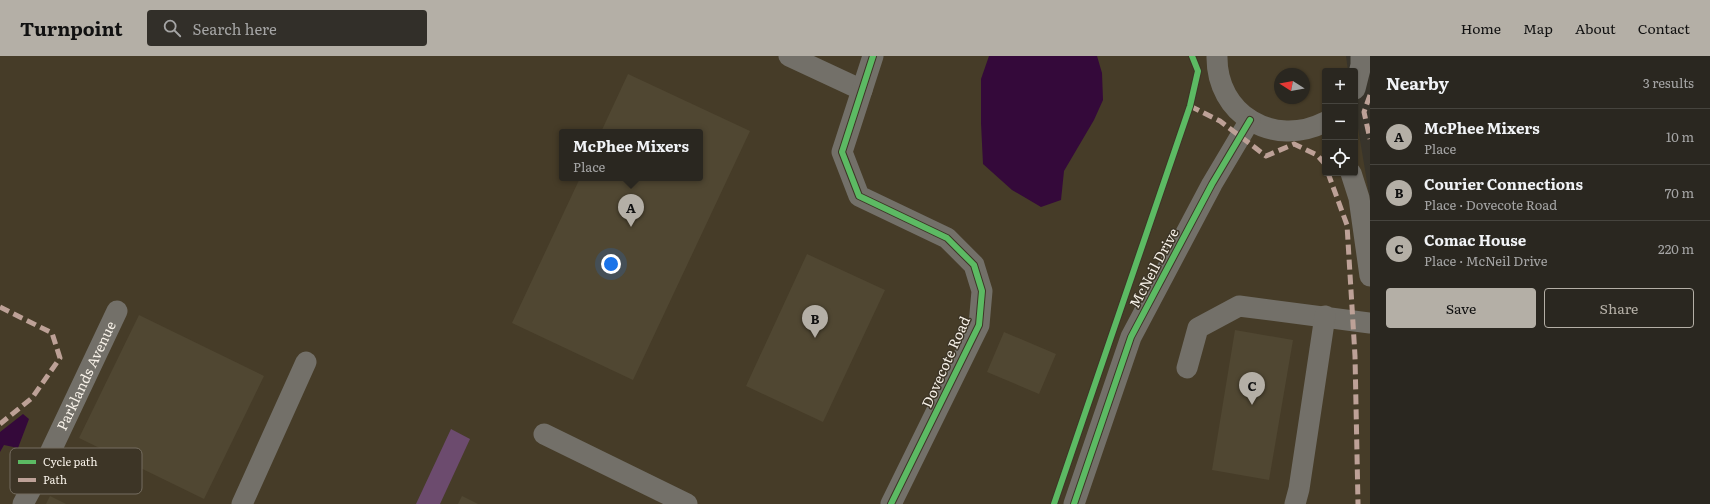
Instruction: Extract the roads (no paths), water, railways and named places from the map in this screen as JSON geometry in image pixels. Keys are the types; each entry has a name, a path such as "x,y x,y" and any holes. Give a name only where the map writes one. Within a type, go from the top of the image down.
{"street":[{"path":"789,56 862,90"},
{"name":"Dovecote Road","path":"873,56 842,152 860,196 947,238 974,265 982,291 979,325 891,504"},
{"path":"1217,56 1217,68 1222,88 1234,106 1250,120 1270,130 1291,132 1313,128 1322,124"},
{"path":"1358,77 1361,65 1361,56"},
{"name":"McNeil Drive","path":"1074,504 1131,337 1212,184 1250,120"},
{"path":"1352,176 1359,198 1370,276"},
{"path":"1187,368 1198,328 1238,306 1370,323"},
{"name":"Parklands Avenue","path":"52,448 117,311"},
{"path":"1295,504 1299,490 1325,316"},
{"path":"242,504 306,362"},
{"path":"544,434 687,504"},
{"name":"Parklands Avenue","path":"22,504 28,494"}],"place":[{"name":"McPhee Mixers","path":"631,227"},
{"name":"Courier Connections","path":"815,338"},
{"name":"Comac House","path":"1252,405"}]}
